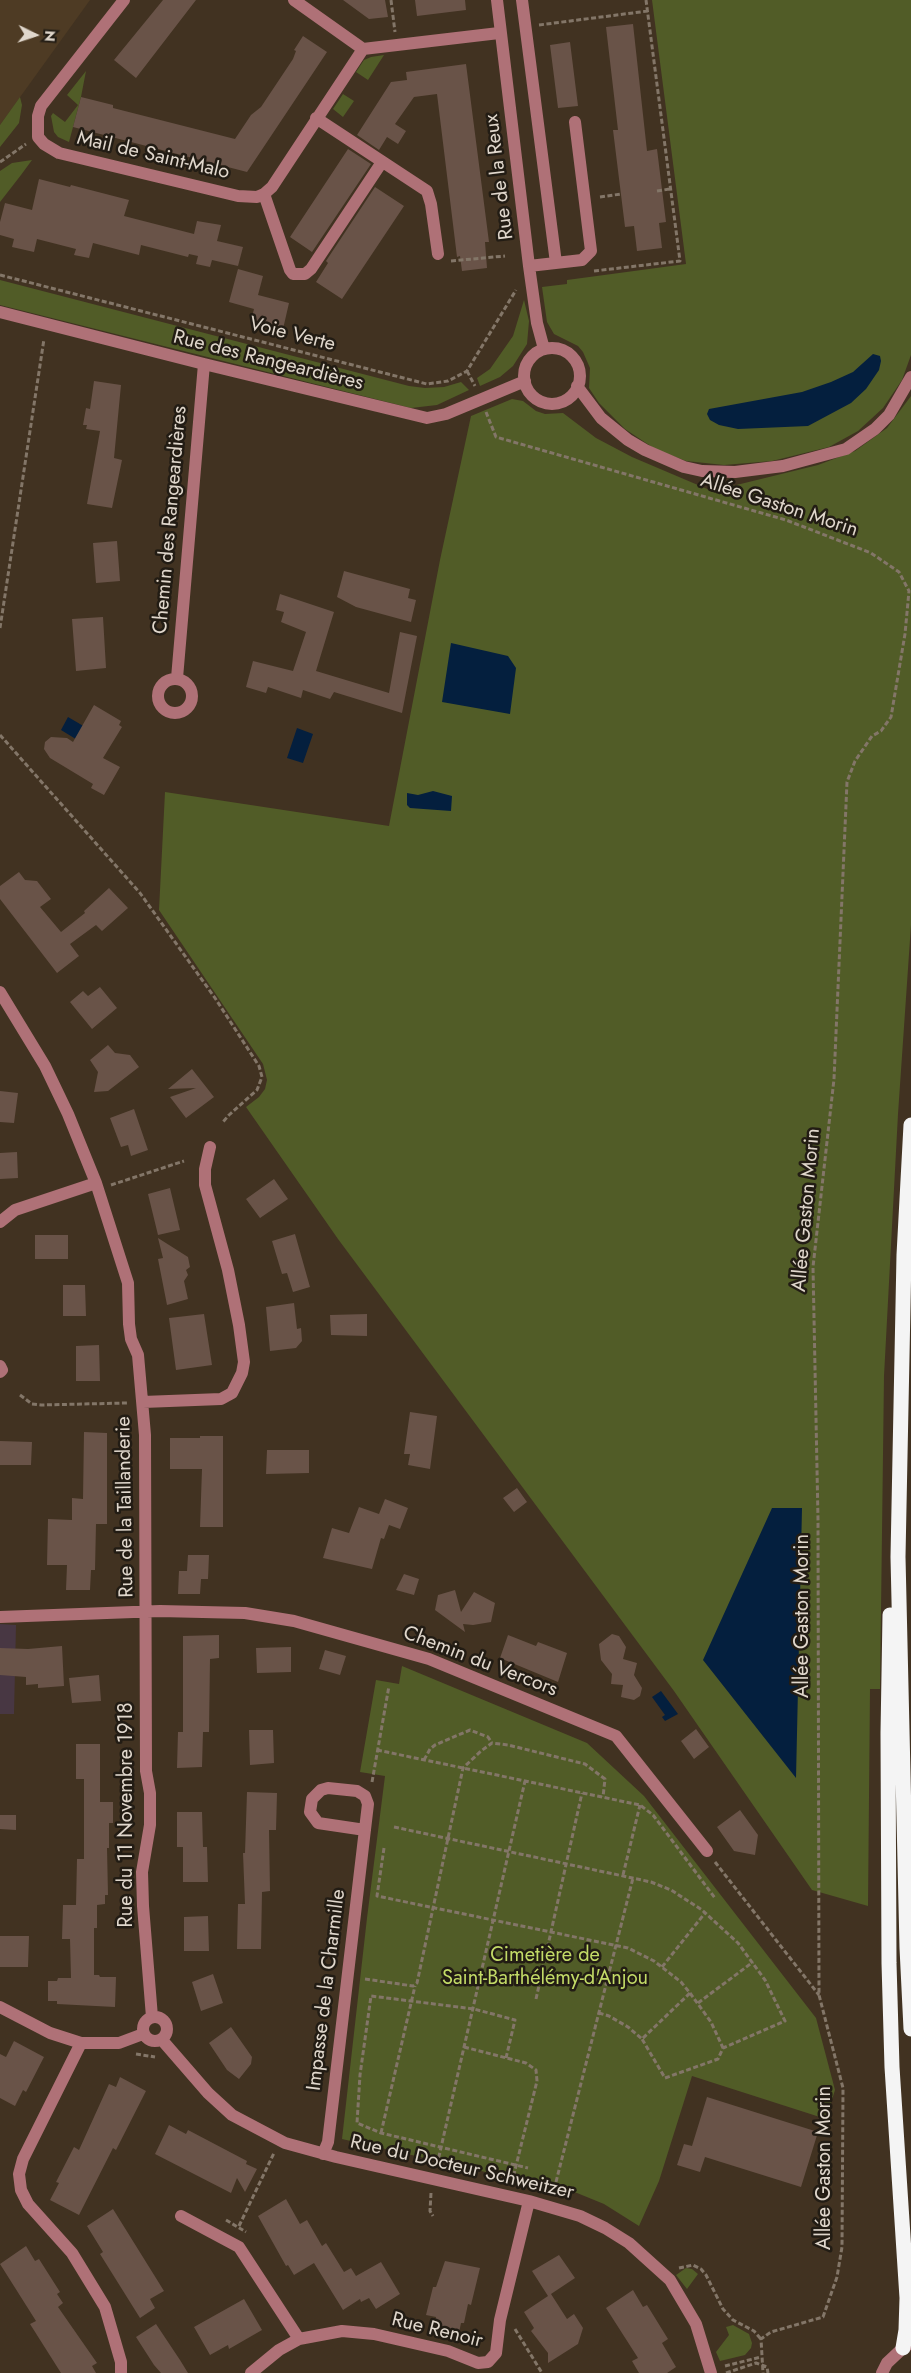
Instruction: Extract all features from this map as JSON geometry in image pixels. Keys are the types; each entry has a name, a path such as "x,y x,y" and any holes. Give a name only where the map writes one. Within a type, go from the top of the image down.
{"highway":[{"path":"911,1125 904,1255 898,1557 906,1948 911,2029"},
{"path":"898,1557 890,1582 888,1807 892,2067 907,2298 907,2346"}],"street":[{"path":"33,140 41,106 124,0"},
{"path":"294,0 363,49 499,33"},
{"name":"Rue de la Reux","path":"497,0 499,33 506,67 529,266 537,322 544,349"},
{"path":"522,0 556,263"},
{"path":"363,49 272,187 264,194 290,270 294,274 305,274 311,269 382,162"},
{"path":"316,118 426,191 431,204 438,254"},
{"path":"529,266 582,260 590,251 575,122"},
{"name":"Mail de Saint-Malo","path":"33,140 59,153 238,196 248,197 264,194"},
{"name":"Rue des Rangeardières","path":"0,312 427,418 446,414 524,381"},
{"path":"544,349 562,350 575,361 578,369 577,386 566,400 549,403 533,396 524,381 524,373 530,358 544,349"},
{"name":"Chemin des Rangeardières","path":"177,678 204,364"},
{"path":"577,386 601,418 628,440 645,450 684,467 702,471 735,472 783,466 846,449 875,429 889,415 911,378"},
{"name":"Rue de la Taillanderie","path":"0,992 30,1040 58,1091 97,1186 128,1283 131,1339 138,1354 137,1403 146,1611"},
{"name":"Rue de la Taillanderie","path":"137,1403 222,1399 232,1393 242,1373 244,1362 239,1325 228,1270 205,1185 205,1169 210,1147"},
{"path":"0,1222 15,1210 97,1186"},
{"name":"Chemin du Vercors","path":"0,1617 146,1611 245,1613 294,1621 429,1659 616,1736 707,1851"},
{"name":"Rue du 11 Novembre 1918","path":"146,1611 146,1771 150,1793 150,1826 145,1843 142,1889 152,2017"},
{"name":"Impasse de la Charmille","path":"324,2154 328,2142 365,1830 368,1804 362,1793 328,1788 321,1790 312,1799 310,1812 318,1823 365,1830"},
{"path":"0,2007 50,2033 81,2043 119,2043 143,2034"},
{"path":"152,2017 162,2019 167,2026 167,2034 162,2040 152,2042 143,2034 144,2024 152,2017"},
{"name":"Rue du Docteur Schweitzer","path":"162,2040 208,2093 232,2115 277,2147 324,2154 529,2202 580,2216 605,2228 629,2243 654,2263 670,2280 686,2303 696,2324 711,2371"},
{"path":"81,2043 23,2159 19,2174 21,2190 28,2204 72,2253 105,2307 121,2362 121,2373"},
{"name":"Rue Renoir","path":"251,2373 279,2350 299,2339 342,2331 374,2334 448,2351 489,2367 496,2353 500,2320 529,2202"},
{"path":"181,2216 232,2241 246,2254 299,2339"},
{"path":"882,2373 887,2363 907,2346"}],"path":[{"path":"391,0 395,34"},
{"path":"585,272 680,261 646,0"},
{"path":"526,27 648,11"},
{"path":"0,162 33,140"},
{"path":"657,191 670,189"},
{"path":"585,199 621,194"},
{"path":"438,254 440,260 446,262 505,256"},
{"name":"Voie Verte","path":"0,275 427,384 448,381 467,371 517,289 522,285 532,284"},
{"path":"0,628 44,332"},
{"name":"Allée Gaston Morin","path":"486,411 496,437 786,520 871,553 899,572 909,590 905,634 891,716 881,731 872,736 855,762 847,782 834,1079 813,1267 818,1519 819,1995 843,2088 842,2248 830,2304 824,2317 771,2332 762,2339"},
{"path":"0,735 140,892 215,998 259,1066 262,1077 257,1090 229,1114 222,1123"},
{"path":"97,1186 184,1161"},
{"path":"20,1395 32,1404 41,1405 137,1403"},
{"path":"372,1782 388,1686"},
{"path":"424,1760 430,1749 435,1745 470,1730 488,1737 492,1743 526,1748 586,1764 605,1779 603,1797"},
{"path":"381,2133 413,2001 463,1768 492,1743"},
{"path":"377,1750 640,1805 653,1815 715,1898"},
{"path":"437,2166 525,1781"},
{"path":"536,1999 582,1793"},
{"path":"623,1875 640,1805"},
{"path":"394,1827 623,1875 652,1882 671,1890 705,1913 738,1943 766,1980 785,2021 723,2048 718,2059 665,2078 642,2039 628,2027 610,2016 599,2012"},
{"path":"384,1848 377,1896 628,1948 662,1967 681,1982 711,2022 723,2048"},
{"path":"707,1851 819,1995"},
{"path":"556,2182 633,1878"},
{"path":"662,1967 705,1913"},
{"path":"698,2003 753,1962"},
{"path":"364,1979 415,1986"},
{"path":"642,2039 690,1993"},
{"path":"506,2058 516,2020 474,2009 374,1995 369,2000 357,2123 381,2133 528,2168"},
{"path":"464,2047 532,2066 537,2075 513,2178"},
{"path":"131,2055 144,2054 162,2060"},
{"path":"267,2148 277,2147"},
{"path":"277,2147 282,2155"},
{"path":"232,2241 277,2147"},
{"path":"422,2190 440,2194"},
{"path":"431,2192 430,2211 433,2216"},
{"path":"223,2218 239,2226 248,2236"},
{"path":"678,2268 693,2265 701,2269 723,2309 733,2320 754,2331 762,2339 761,2357 763,2373"},
{"path":"512,2323 542,2373"},
{"path":"711,2371 761,2357"},
{"path":"726,2373 756,2363 767,2367 768,2373"}],"shaded area":[{"path":"0,0 90,0 0,125"},
{"path":"0,1624 16,1625 14,1714 0,1714"}],"green space":[{"path":"652,0 911,0 911,355 902,380 883,408 858,431 829,447 772,461 724,465 686,461 655,449 625,429 599,403 589,388 590,368 583,352 578,346 554,334 547,322 542,287 567,284 567,280 686,264"},
{"path":"384,55 368,80 356,72 364,60"},
{"path":"86,71 81,97 69,142 58,137 54,132 51,116 53,113 65,122 78,105 67,95"},
{"path":"343,94 354,101 343,117 333,109"},
{"path":"20,97 22,105 19,123 0,147 0,125"},
{"path":"32,160 0,202 0,171 12,163"},
{"path":"0,280 409,386 425,388 444,387 461,382 469,390 437,405 411,408 0,305"},
{"path":"524,300 529,321 527,344 513,366 500,377 480,386 477,378 490,369 513,336"},
{"path":"911,396 911,925 898,1114 884,1376 880,1689 870,1689 868,1906 812,1890 674,1691 338,1239 246,1107 259,1097 265,1089 267,1080 263,1064 159,910 165,792 389,826 440,560 471,416 512,399 523,401 536,411 545,414 563,413 596,438 632,457 712,491 818,465 855,451 887,428"},
{"name":"Cimetière de Saint-Barthélémy-d'Anjou","path":"402,1666 587,1743 644,1796 816,2018 835,2090 826,2119 692,2076 659,2181 639,2226 604,2204 577,2193 342,2139 385,1776 360,1772 376,1680 399,1684"},
{"path":"686,2268 692,2269 698,2274 687,2289 676,2275"},
{"path":"733,2325 749,2334 752,2343 751,2348 745,2355 720,2361 716,2352 729,2335 726,2327"}],"water":[{"path":"873,354 880,356 881,361 879,370 866,389 851,403 808,426 738,429 719,425 710,420 707,414 709,409 802,392 831,382 853,372"},
{"path":"451,643 508,656 516,668 510,714 442,702"},
{"path":"68,717 92,731 84,744 61,730"},
{"path":"297,728 313,734 303,763 287,758"},
{"path":"433,791 452,796 451,811 410,808 407,805 407,793 418,795"},
{"path":"772,1508 802,1508 796,1778 703,1660"},
{"path":"661,1691 678,1714 665,1721 662,1717 665,1715 652,1697"}],"building":[{"path":"163,0 196,0 136,78 114,60"},
{"path":"343,0 385,0 388,17 369,19"},
{"path":"415,0 465,0 466,10 417,16"},
{"path":"633,24 647,151 657,149 666,222 659,223 662,248 637,251 634,226 625,227 613,130 618,130 606,27"},
{"path":"303,36 327,52 247,172 73,127 81,97 113,105 113,108 235,139 251,115 261,107 293,59 296,51 294,50"},
{"path":"570,42 578,106 558,108 550,45"},
{"path":"466,64 489,242 485,242 487,268 462,271 460,256 457,257 437,94 414,97 395,124 406,131 398,144 387,137 379,150 357,135 391,82 407,80 406,72"},
{"path":"348,149 371,164 312,252 290,237"},
{"path":"39,179 129,200 124,216 194,234 197,221 221,225 217,241 243,247 238,266 212,260 210,267 196,264 198,256 189,254 188,257 141,245 139,255 93,243 89,258 74,255 76,249 37,239 34,252 12,247 14,239 0,235 0,222 5,203 32,210"},
{"path":"375,187 404,206 342,299 316,282 328,263 326,261"},
{"path":"238,269 263,276 258,295 289,303 283,329 251,321 254,309 229,302"},
{"path":"94,381 121,385 114,458 122,460 112,508 87,504 100,431 86,429 87,425 83,425 86,408 90,409"},
{"path":"117,541 120,581 96,583 93,543"},
{"path":"344,571 410,589 408,598 416,600 411,622 356,607 337,597"},
{"path":"280,594 334,612 316,671 389,693 400,632 417,636 402,713 334,692 330,699 303,690 301,698 268,687 266,693 246,687 253,661 293,671 306,632 281,622 284,612 276,610"},
{"path":"103,617 106,668 76,671 72,619"},
{"path":"94,705 121,721 119,725 122,727 103,758 120,767 104,795 91,788 93,784 50,758 44,749 45,742 51,737 67,738 73,742"},
{"path":"19,872 25,880 37,881 51,899 40,907 61,932 85,913 84,911 109,888 128,908 102,931 96,925 70,944 79,956 57,973 0,899 0,886"},
{"path":"100,987 117,1008 92,1029 70,1002 83,991 88,996"},
{"path":"108,1045 115,1053 130,1055 139,1067 108,1091 94,1092 98,1072 90,1060"},
{"path":"192,1069 214,1097 186,1118 170,1097 196,1088 168,1089"},
{"path":"0,1091 18,1093 14,1123 0,1122"},
{"path":"134,1109 148,1150 131,1156 128,1145 121,1147 110,1118"},
{"path":"17,1152 18,1178 0,1179 0,1153"},
{"path":"274,1179 288,1199 260,1218 246,1199"},
{"path":"170,1188 180,1230 158,1235 148,1194"},
{"path":"295,1234 310,1287 293,1292 287,1273 282,1274 272,1241"},
{"path":"35,1235 68,1235 68,1259 35,1259"},
{"path":"158,1238 188,1257 190,1267 186,1270 188,1275 184,1281 188,1299 167,1305 158,1259 163,1258"},
{"path":"63,1285 85,1285 86,1316 63,1316"},
{"path":"294,1303 297,1329 301,1328 302,1341 296,1348 270,1351 266,1307"},
{"path":"204,1314 212,1365 176,1370 169,1318"},
{"path":"367,1314 367,1336 331,1335 330,1315"},
{"path":"99,1345 100,1381 76,1381 76,1346"},
{"path":"410,1412 437,1416 430,1469 408,1465 410,1454 404,1454"},
{"path":"84,1432 107,1433 107,1524 96,1524 95,1570 91,1570 90,1590 66,1590 67,1565 47,1565 48,1519 72,1520 72,1498 83,1499"},
{"path":"200,1436 223,1436 223,1527 200,1527 202,1469 170,1469 170,1438 200,1438"},
{"path":"0,1441 32,1442 31,1465 0,1465"},
{"path":"267,1450 309,1450 309,1473 266,1474"},
{"path":"517,1488 527,1502 514,1512 503,1498"},
{"path":"385,1499 408,1508 400,1529 389,1525 384,1539 381,1538 372,1569 323,1558 332,1528 349,1533 359,1507 379,1514"},
{"path":"188,1555 209,1555 208,1579 201,1579 200,1594 178,1594 179,1571 187,1571"},
{"path":"404,1574 419,1579 414,1595 396,1590"},
{"path":"455,1590 461,1612 474,1592 495,1603 491,1622 473,1625 463,1624 465,1632 435,1610 438,1595"},
{"path":"612,1634 619,1636 626,1647 623,1659 637,1663 634,1675 642,1688 640,1696 634,1700 621,1697 623,1685 611,1684 612,1674 601,1660 599,1644"},
{"path":"219,1635 219,1658 210,1659 209,1732 203,1732 202,1767 177,1768 178,1732 183,1732 183,1636"},
{"path":"508,1635 536,1646 538,1642 567,1653 558,1682 500,1658"},
{"path":"62,1646 64,1686 38,1688 38,1684 26,1685 26,1677 0,1675 0,1648 28,1649"},
{"path":"291,1647 291,1672 257,1673 256,1648"},
{"path":"325,1650 346,1656 340,1675 319,1669"},
{"path":"99,1675 101,1701 72,1703 69,1678"},
{"path":"696,1729 709,1747 694,1759 681,1741"},
{"path":"249,1730 273,1730 274,1763 250,1765"},
{"path":"76,1744 100,1744 100,1802 113,1802 113,1823 109,1823 109,1848 107,1848 108,1895 105,1895 105,1904 97,1905 97,1928 94,1928 94,1975 116,1977 115,2007 57,2004 57,2001 48,2001 48,1981 57,1981 58,1978 71,1978 70,1939 62,1939 63,1905 76,1905 77,1859 84,1859 84,1779 76,1779"},
{"path":"247,1792 277,1793 276,1830 269,1830 270,1891 262,1892 261,1949 237,1949 238,1904 245,1904 243,1853 245,1853"},
{"path":"740,1810 758,1835 755,1855 734,1851 717,1827"},
{"path":"177,1812 202,1812 203,1847 207,1847 208,1882 183,1882 183,1847 177,1847"},
{"path":"0,1815 16,1815 16,1830 0,1829"},
{"path":"208,1916 209,1951 184,1951 184,1917"},
{"path":"0,1936 29,1936 28,1967 0,1967"},
{"path":"213,1974 223,2003 201,2011 192,1982"},
{"path":"231,2027 252,2057 251,2064 239,2079 227,2070 209,2043"},
{"path":"14,2041 44,2057 26,2092 23,2090 15,2106 0,2098 0,2054 6,2057"},
{"path":"120,2077 146,2091 116,2150 113,2148 79,2215 50,2200 59,2183 56,2182 74,2147 79,2150 109,2084 116,2087"},
{"path":"707,2097 818,2132 801,2187 705,2157 700,2172 677,2165 684,2144 692,2146"},
{"path":"169,2125 186,2134 188,2130 247,2161 246,2164 257,2169 245,2192 237,2178 231,2193 155,2154"},
{"path":"286,2199 300,2224 307,2220 322,2246 326,2243 344,2272 351,2268 356,2276 381,2262 400,2294 376,2309 369,2298 361,2302 360,2299 343,2310 314,2263 294,2275 288,2265 286,2266 258,2216"},
{"path":"113,2209 164,2291 150,2299 155,2308 140,2318 100,2254 103,2252 87,2226"},
{"path":"26,2246 35,2261 39,2259 60,2292 57,2294 63,2303 58,2307 97,2363 92,2366 96,2373 61,2373 30,2324 36,2321 0,2264"},
{"path":"559,2255 575,2278 551,2294 567,2319 574,2314 583,2328 578,2344 548,2363 548,2353 531,2331 534,2328 524,2312 548,2296 532,2271"},
{"path":"445,2261 480,2268 471,2305 468,2304 464,2323 461,2323 459,2333 434,2328 436,2317 426,2315 433,2287 436,2287"},
{"path":"633,2290 643,2307 647,2305 668,2339 662,2343 676,2367 667,2373 639,2373 632,2361 638,2358 606,2308"},
{"path":"244,2299 262,2330 229,2349 228,2345 210,2355 194,2327"},
{"path":"156,2324 188,2373 161,2373 154,2365 136,2337"}]}
